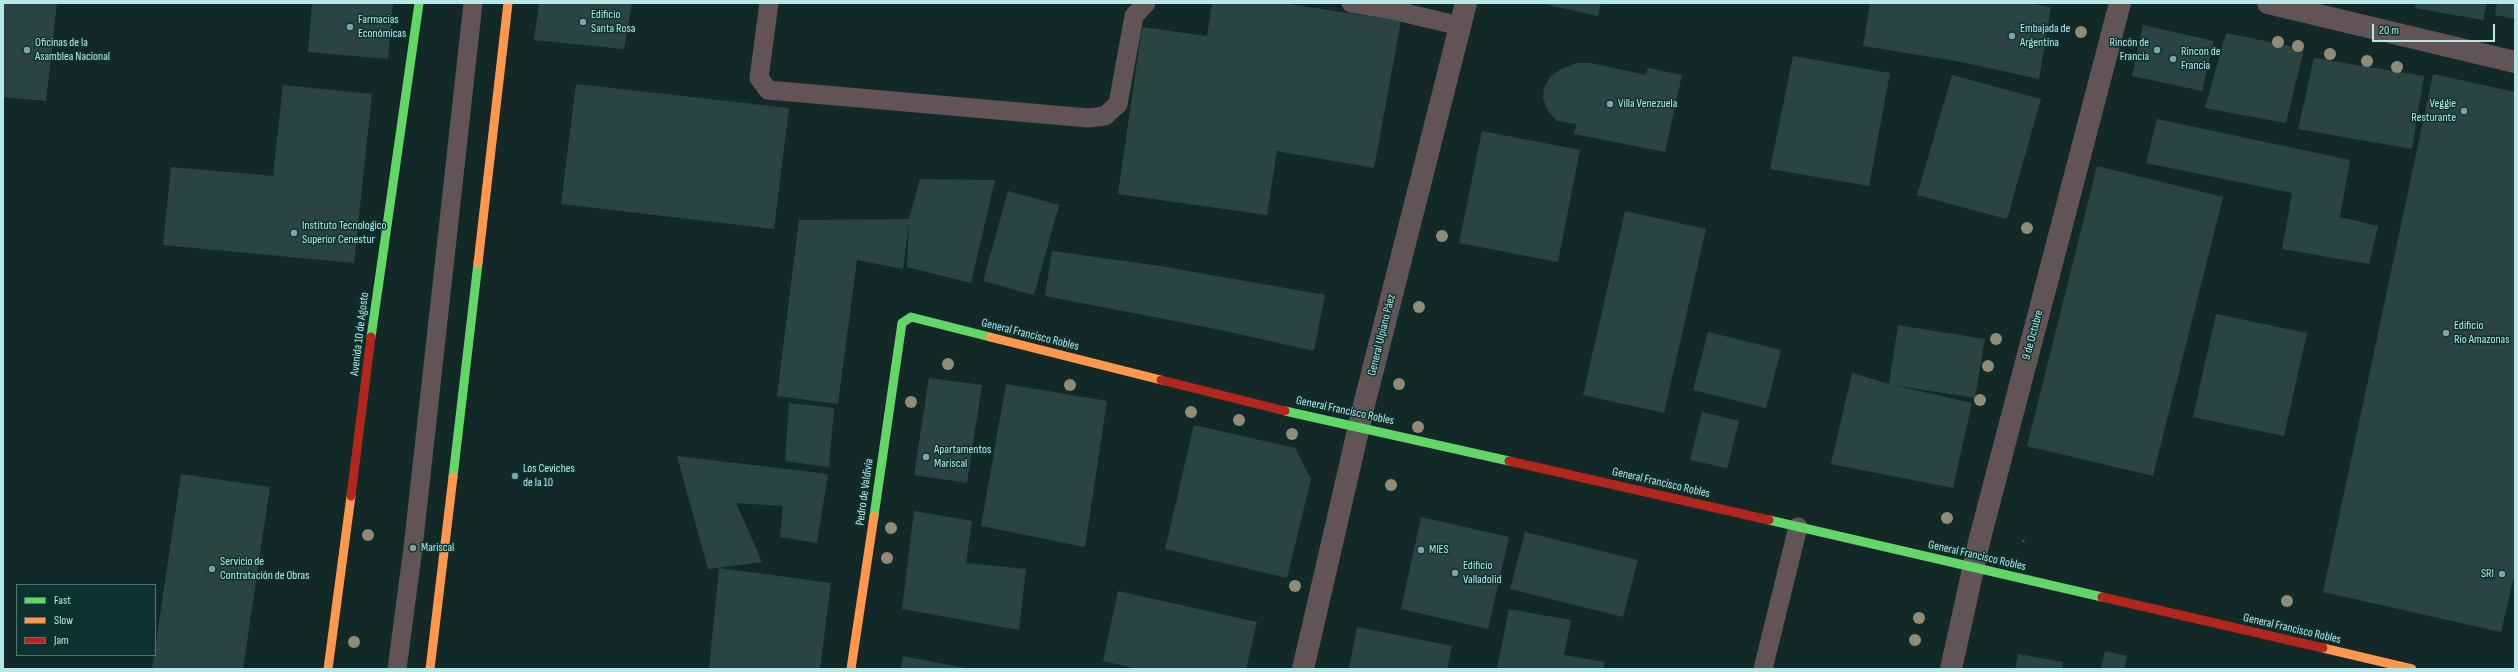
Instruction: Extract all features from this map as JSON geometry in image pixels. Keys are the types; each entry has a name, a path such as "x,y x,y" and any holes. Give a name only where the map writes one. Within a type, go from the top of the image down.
{"street":[{"name":"Avenida 10 de Agosto","path":"328,669 383,248 419,3"},
{"path":"430,669 508,3"},
{"name":"General Ulpiano Páez","path":"1303,669 1360,426 1466,3"},
{"name":"9 de Octubre","path":"1951,669 1973,568 2120,3"},
{"path":"2268,3 2515,62"},
{"name":"General Francisco Robles","path":"906,319 911,318 1333,423 1360,426 2412,669"},
{"name":"Pedro de Valdivia","path":"851,669 902,323 906,319"}],"lane":[{"path":"397,669 413,548 473,3"},
{"path":"769,3 759,78 768,90 1088,118 1105,116 1118,104 1134,16 1146,3"},
{"path":"1351,3 1397,11 1460,26"},
{"path":"1763,669 1798,527"}],"building":[{"name":"Oficinas de la Asamblea Nacional","path":"3,3 57,3 46,101 3,97"},
{"name":"Farmacias Económicas","path":"312,3 393,3 388,59 308,52"},
{"name":"Edificio Santa Rosa","path":"539,3 632,3 624,49 534,40"},
{"path":"1212,3 1282,3 1401,21 1374,168 1277,151 1267,215 1118,194 1142,27 1207,36"},
{"path":"1540,3 1601,3 1598,16"},
{"path":"1870,3 2026,3 2051,7 2039,79 1956,61 1863,46"},
{"path":"2416,3 2487,3 2483,20 2415,8"},
{"path":"2497,3 2515,3 2515,19 2495,15"},
{"name":"Rincon de Francia","path":"2143,25 2214,41 2202,91 2132,76"},
{"path":"2226,33 2304,49 2286,123 2205,108"},
{"path":"1793,56 1890,73 1869,186 1770,169"},
{"path":"2314,58 2424,76 2412,149 2298,129"},
{"name":"Villa Venezuela","path":"1576,63 1591,63 1646,75 1648,68 1682,75 1665,152 1574,134 1576,124 1557,121 1548,111 1543,98 1544,88 1550,77 1561,69"},
{"name":"Edificio Rio Amazonas","path":"2433,74 2515,92 2515,573 2501,632 2323,592"},
{"path":"1952,75 2041,99 2007,219 1917,195"},
{"path":"576,84 789,108 774,229 561,204"},
{"path":"283,85 372,94 354,263 163,245 171,167 273,176"},
{"path":"2157,119 2350,160 2340,217 2378,226 2369,264 2282,249 2292,193 2146,163"},
{"path":"1482,131 1580,150 1558,262 1459,243"},
{"path":"2097,166 2223,197 2153,476 2027,446"},
{"path":"920,179 995,180 971,283 907,267 909,222 903,269 857,260 838,404 777,396 799,220 909,219"},
{"path":"1008,191 1059,205 1034,295 983,281"},
{"path":"1625,211 1706,229 1664,413 1583,395"},
{"path":"1052,251 1160,266 1325,295 1314,351 1221,330 1045,296"},
{"path":"2216,314 2307,333 2284,436 2193,417"},
{"path":"1898,325 1985,339 1975,398 1893,385 1972,403 1953,488 1831,464 1852,373 1889,384"},
{"path":"1708,332 1781,350 1766,408 1693,390"},
{"path":"929,378 982,385 967,483 914,475"},
{"path":"1006,384 1107,401 1085,547 981,526"},
{"path":"789,403 834,408 829,467 785,461"},
{"path":"1702,412 1739,421 1727,468 1690,460"},
{"path":"1194,425 1295,448 1311,479 1287,578 1165,549"},
{"path":"677,456 828,474 817,543 780,537 783,506 736,503 762,562 708,569"},
{"name":"Servicio de Contratación de Obras","path":"181,474 270,487 243,669 152,669 154,656 156,656 156,642"},
{"path":"914,511 972,521 966,563 1026,569 1019,630 902,609"},
{"name":"Edificio Valladolid","path":"1421,517 1509,537 1488,629 1401,609"},
{"path":"1525,532 1638,560 1623,617 1510,589"},
{"path":"719,568 831,583 820,669 709,669"},
{"path":"1118,591 1257,622 1246,669 1138,669 1103,661"},
{"path":"1509,609 1571,620 1564,655 1605,662 1603,669 1497,669"},
{"path":"1357,627 1452,646 1447,669 1349,669"},
{"path":"2105,651 2127,656 2124,669 2101,669"},
{"path":"2018,654 2063,662 2062,669 2015,669"},
{"path":"903,656 965,668 965,669 901,669"}],"traffic: fast":[{"path":"371,337 419,3"},
{"path":"453,477 478,263"},
{"path":"874,516 902,323 911,317 990,337"},
{"path":"1285,411 1509,461"},
{"path":"1769,520 2102,597"}],"traffic: slow":[{"path":"478,263 508,3"},
{"path":"990,337 1161,380"},
{"path":"430,669 453,477"},
{"path":"328,669 351,496"},
{"path":"851,669 874,516"},
{"path":"2323,648 2412,669"}],"traffic: jam":[{"path":"351,496 371,337"},
{"path":"1161,380 1285,411"},
{"path":"1509,461 1769,520"},
{"path":"2102,597 2323,648"}],"place":[{"name":"Edificio Santa Rosa","path":"583,22"},
{"name":"Farmacias Económicas","path":"350,27"},
{"name":"Embajada de Argentina","path":"2012,36"},
{"name":"Oficinas de la Asamblea Nacional","path":"27,50"},
{"name":"Rincón de Francia","path":"2157,50"},
{"name":"Rincon de Francia","path":"2173,59"},
{"name":"Villa Venezuela","path":"1610,104"},
{"name":"Veggie Resturante","path":"2464,111"},
{"name":"Instituto Tecnologico Superior Cenestur","path":"294,233"},
{"name":"Edificio Rio Amazonas","path":"2446,333"},
{"name":"Apartamentos Mariscal","path":"926,457"},
{"name":"Los Ceviches de la 10","path":"515,476"},
{"name":"Mariscal","path":"413,548"},
{"name":"MIES","path":"1421,550"},
{"name":"Servicio de Contratación de Obras","path":"212,569"},
{"name":"Edificio Valladolid","path":"1455,573"},
{"name":"SRI","path":"2502,574"}]}
